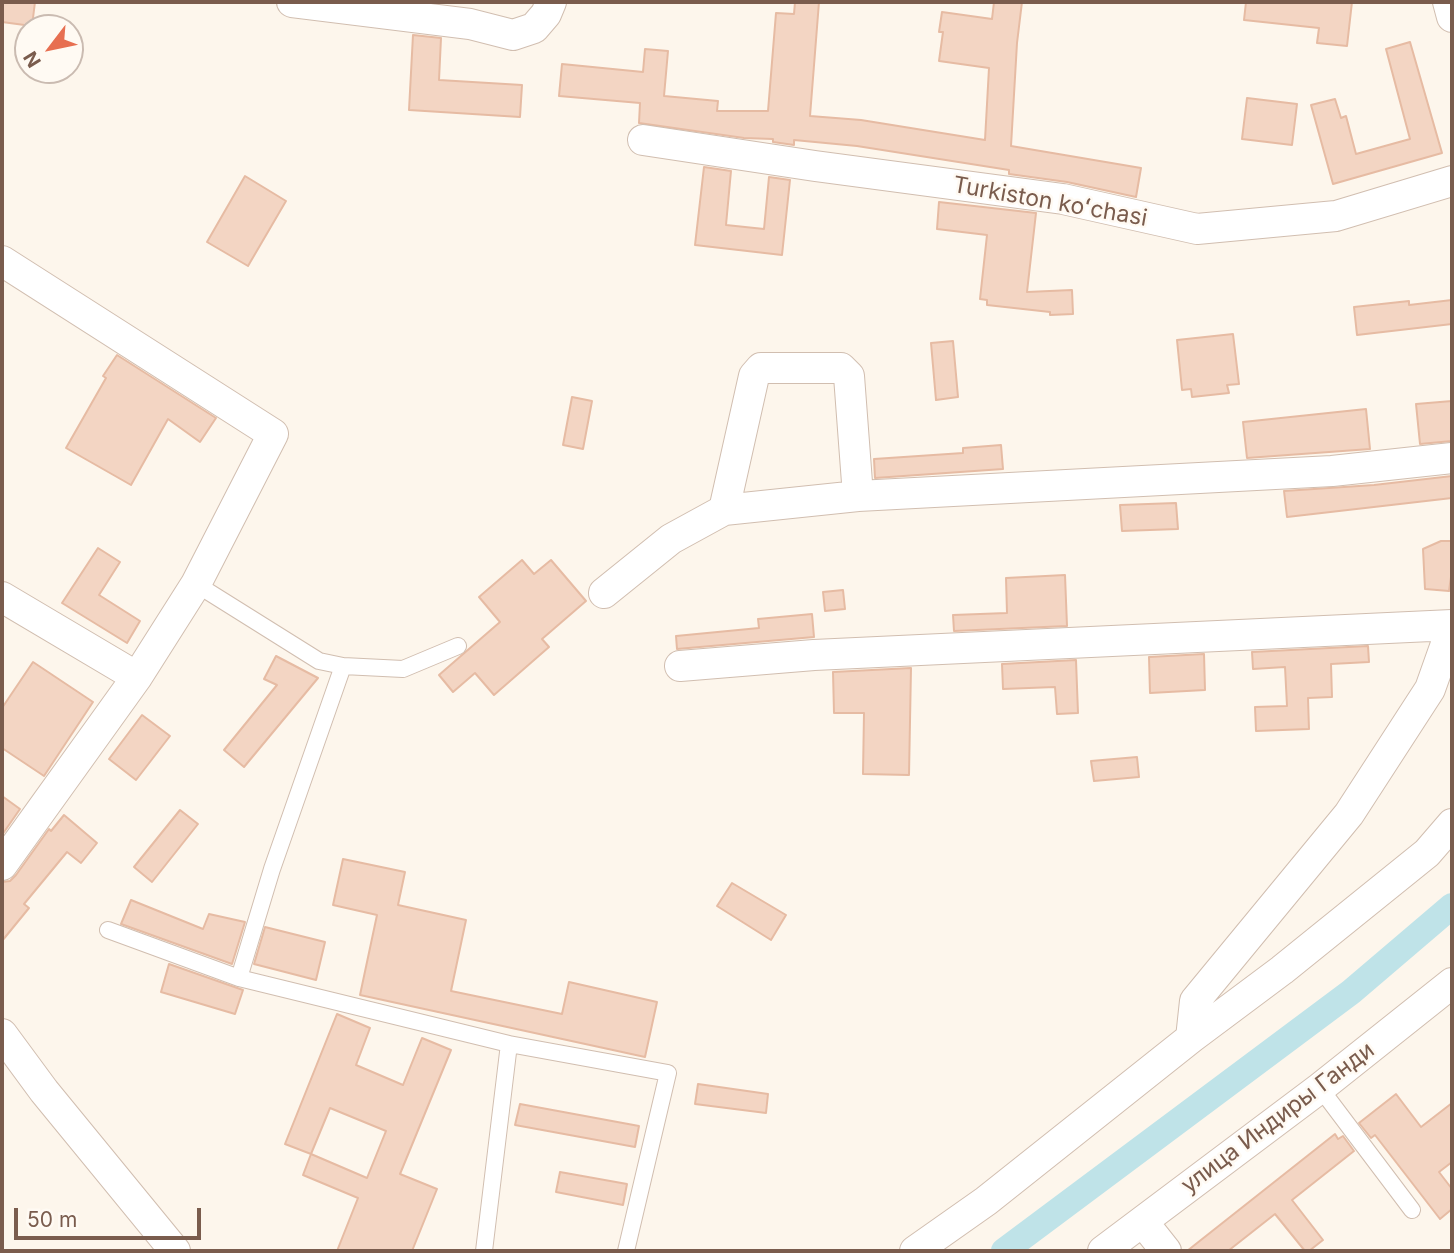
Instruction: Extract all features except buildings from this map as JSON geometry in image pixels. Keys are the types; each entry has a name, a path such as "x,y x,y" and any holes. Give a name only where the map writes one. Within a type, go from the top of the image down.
{"street":[{"path":"292,2 470,24 513,34 534,28 546,14 551,2"},
{"path":"1448,2 1452,17"},
{"name":"Turkiston koʻchasi","path":"643,140 1063,199 1197,229 1336,216 1452,181"},
{"path":"2,261 273,435 196,584 137,677 2,866"},
{"path":"724,510 754,376 761,368 841,368 849,376 858,496"},
{"path":"604,593 671,539 724,510 858,496 1332,471 1452,458"},
{"path":"2,597 137,677"},
{"path":"680,666 814,655 1452,626 1430,689 1349,814 1195,1001 1191,1038"},
{"path":"915,1251 986,1201 1191,1038 1282,970 1427,853 1452,824"},
{"name":"улица Индиры Ганди","path":"1103,1251 1320,1088 1452,983"},
{"path":"2,1034 44,1091 176,1251"},
{"path":"1143,1222 1166,1251"}],"lane":[{"path":"196,584 319,661 343,666 403,669 458,646"},
{"path":"239,978 272,869 343,666"},
{"path":"108,930 239,978 509,1044 668,1073 626,1251"},
{"path":"484,1251 509,1044"},
{"path":"1320,1088 1412,1210"}],"waterway":[{"path":"1004,1251 1351,992 1452,906"}]}
